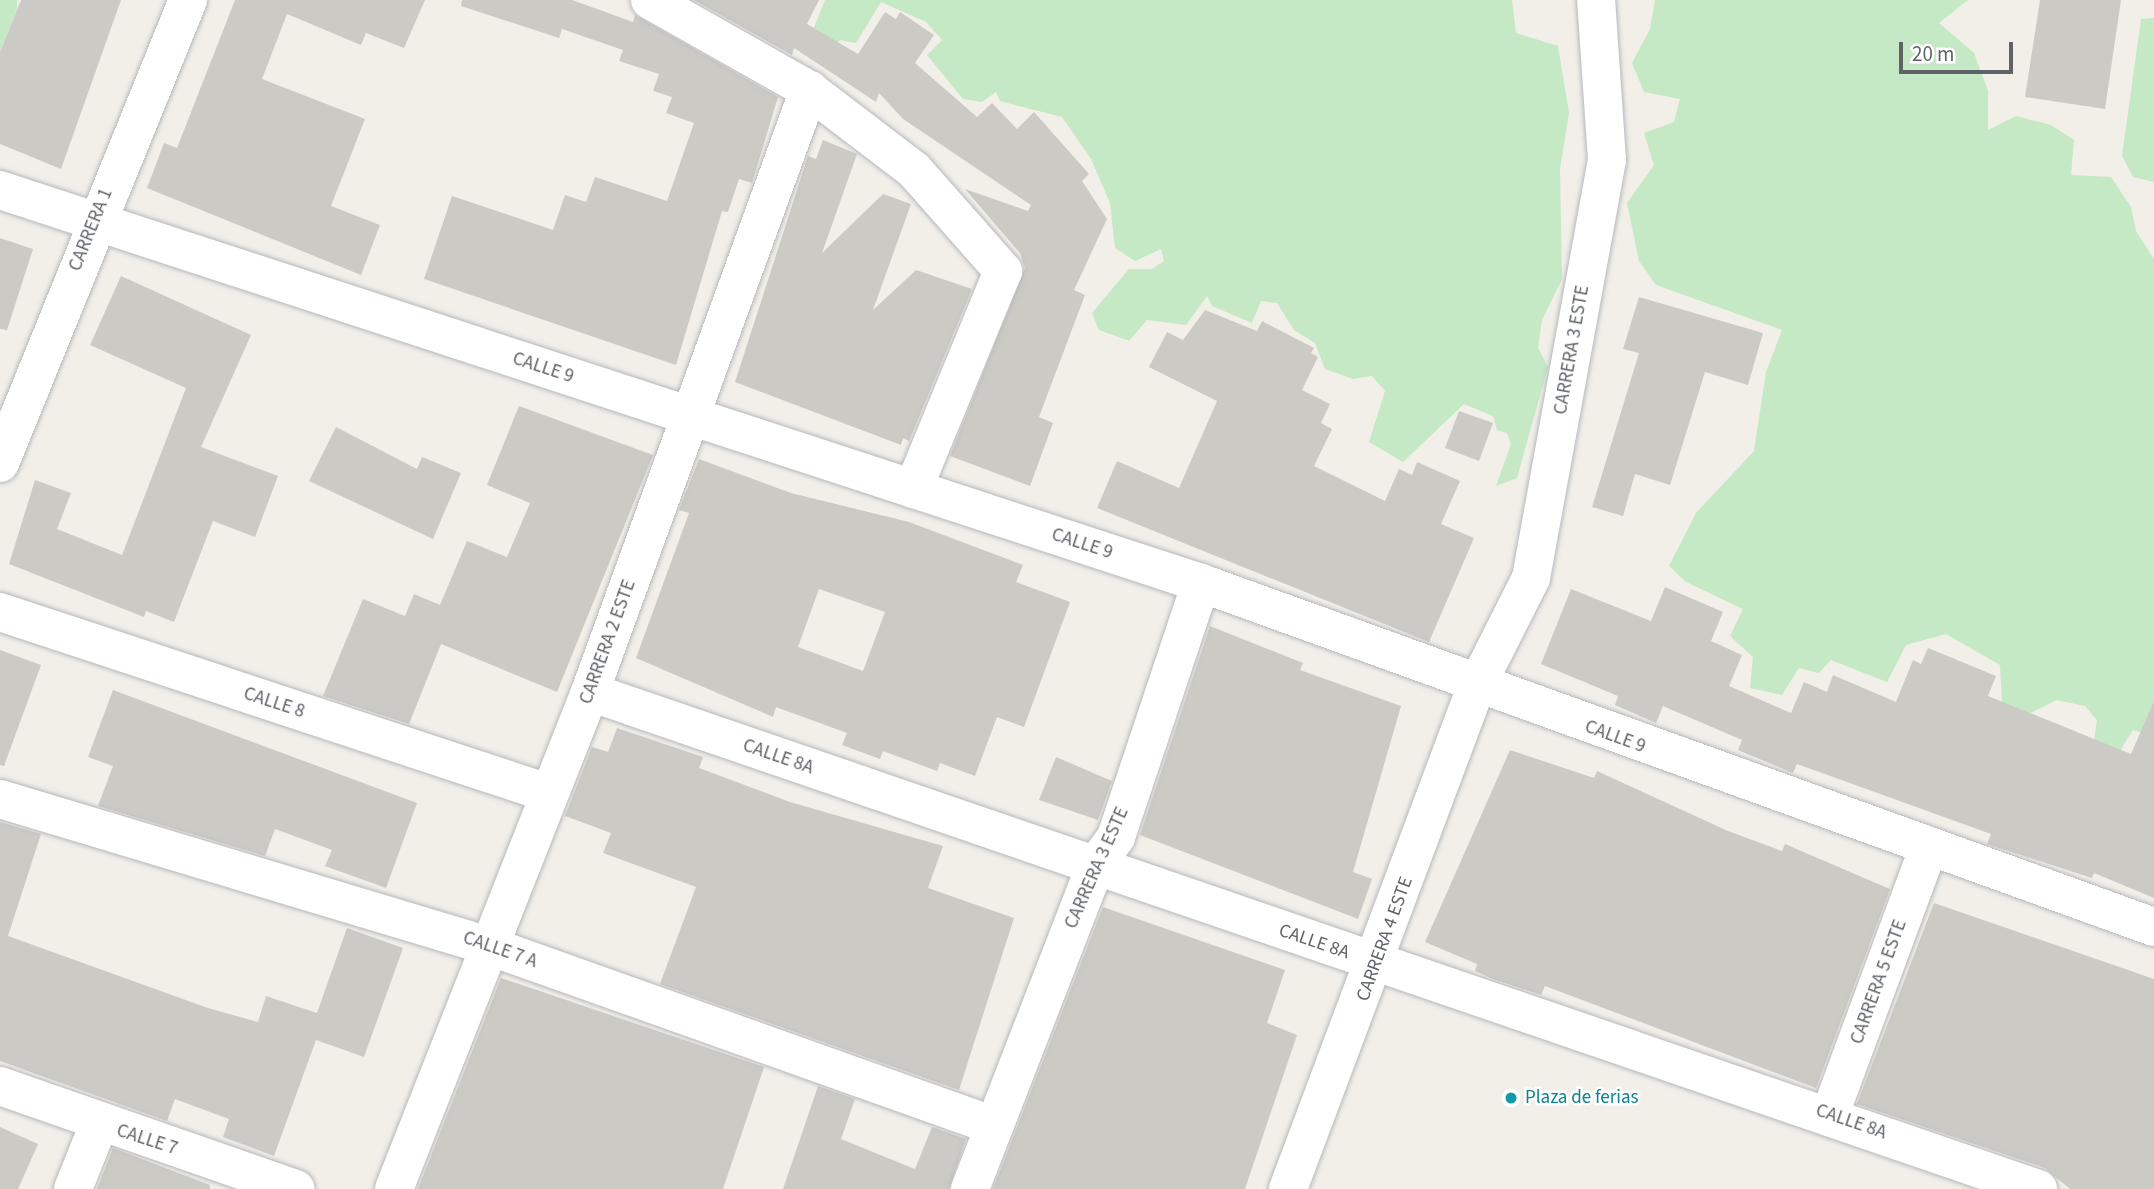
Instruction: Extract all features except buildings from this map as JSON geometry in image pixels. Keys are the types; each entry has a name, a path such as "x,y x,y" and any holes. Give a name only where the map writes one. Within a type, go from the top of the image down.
{"street":[{"name":"CARRERA 1","path":"0,463 94,221 188,0"},
{"path":"650,0 809,90 914,170 1003,271 913,489"},
{"name":"CARRERA 3 ESTE","path":"1476,687 1531,578 1607,160 1596,0"},
{"name":"CARRERA 2 ESTE","path":"394,1189 590,692 809,90"},
{"name":"CALLE 9","path":"0,190 1201,583 1476,687 2154,927"},
{"name":"CARRERA 3 ESTE","path":"970,1189 992,1125 1095,866 1116,837 1201,583"},
{"name":"CALLE 8","path":"0,612 548,793"},
{"name":"CARRERA 4 ESTE","path":"1288,1189 1377,964 1476,687"},
{"name":"CALLE 8A","path":"590,692 1377,964 1830,1114 2038,1189"},
{"name":"CALLE 7 A","path":"0,799 489,946 992,1125"},
{"name":"CARRERA 5 ESTE","path":"1830,1114 1928,849"},
{"name":"CALLE 7","path":"0,1086 99,1124 296,1189"},
{"path":"73,1189 99,1124"}],"green space":[{"path":"0,0 17,0 17,9 0,52"},
{"path":"825,0 1512,0 1516,33 1558,46 1569,113 1560,169 1562,279 1542,320 1538,348 1548,367 1517,478 1496,486 1511,444 1507,433 1497,430 1493,416 1464,404 1403,462 1369,442 1385,391 1372,376 1353,379 1325,369 1315,343 1294,330 1277,303 1261,301 1252,323 1212,306 1207,296 1186,325 1147,320 1129,341 1099,330 1092,313 1129,269 1152,269 1164,261 1161,249 1135,261 1115,248 1110,203 1091,159 1062,117 1000,101 996,92 982,102 963,99 927,55 942,40 926,22 881,2 856,43 840,40 831,50 809,40"},
{"path":"1655,0 1968,0 1939,23 1974,53 1988,91 1988,130 2016,116 2051,125 2074,140 2071,175 2111,177 2131,207 2136,231 2154,259 2154,737 2133,730 2107,772 2091,759 2097,720 2085,706 2057,700 2016,720 2002,702 2000,665 1946,634 1906,645 1887,682 1831,660 1819,673 1799,668 1782,695 1750,688 1753,657 1730,636 1743,609 1686,582 1669,566 1696,513 1754,451 1766,372 1782,330 1656,285 1639,261 1627,203 1654,165 1644,133 1674,122 1680,99 1644,92 1632,63 1650,29"},
{"path":"2154,18 2154,182 2133,177 2122,156 2141,19"}],"place":[{"name":"Plaza de ferias","path":"1511,1098"}]}
